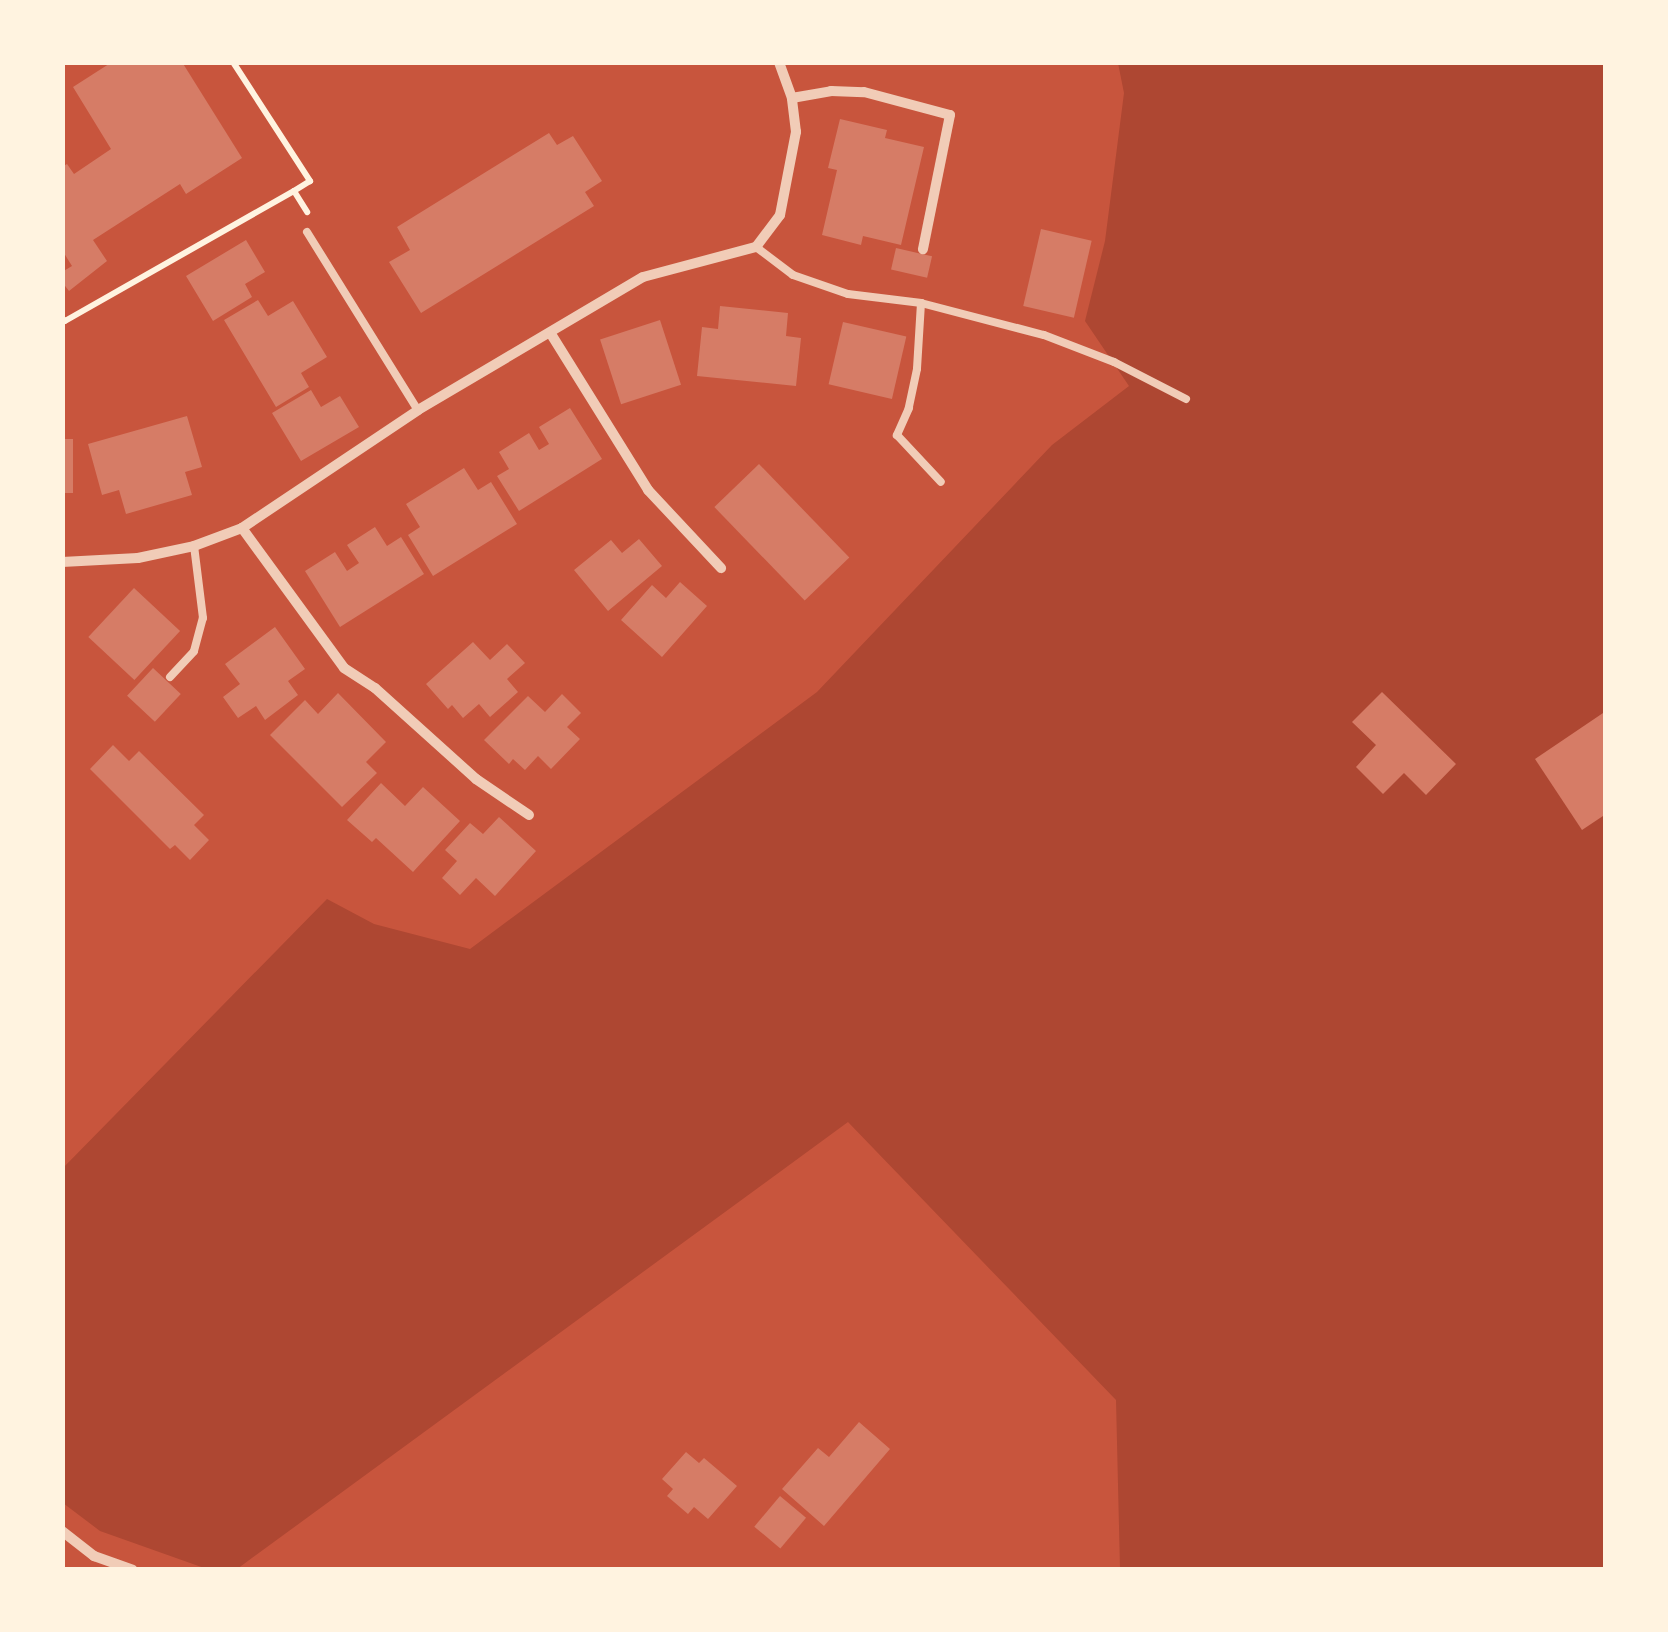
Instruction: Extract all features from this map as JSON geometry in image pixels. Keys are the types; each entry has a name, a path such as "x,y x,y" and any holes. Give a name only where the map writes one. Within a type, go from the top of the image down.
{"street":[{"path":"62,562 100,563 194,546 242,528 418,410 643,276 756,247 780,215 796,132 792,98 779,62"},
{"path":"792,98 830,91 864,92 950,115 923,248"},
{"path":"551,334 648,490 721,568"},
{"path":"242,528 344,668 375,688 476,779 529,814"},
{"path":"62,1531 94,1556 132,1570"}],"lane":[{"path":"307,232 418,410"},
{"path":"756,247 793,275 848,294 921,302 1044,335 1114,362 1186,399"},
{"path":"921,302 917,369 909,408 898,435 941,482"},
{"path":"170,677 194,651 203,618 194,546"}],"path":[{"path":"62,318 65,321 310,180 233,62"},
{"path":"294,191 311,217 307,232"}],"shaded area":[{"path":"1118,63 1605,63 1605,1569 1120,1569 1116,1400 848,1122 237,1569 207,1569 100,1531 63,1503 62,1169 327,899 374,924 470,949 817,692 1052,445 1129,386 1085,321 1105,241 1124,93"}],"building":[{"path":"112,62 182,62 242,158 186,194 180,184 93,240 107,261 69,291 62,282 62,272 72,266 62,250 62,167 67,164 74,174 111,149 73,87"},
{"path":"840,119 887,130 885,138 924,147 901,245 863,236 861,245 822,235 837,170 828,168"},
{"path":"549,133 557,145 573,136 602,181 585,192 594,206 421,313 389,262 410,250 397,227"},
{"path":"1041,229 1092,241 1074,318 1023,306"},
{"path":"246,240 265,272 245,284 252,297 213,321 186,276"},
{"path":"896,248 932,256 927,278 891,269"},
{"path":"258,300 268,316 293,301 327,357 301,373 309,387 276,407 224,320"},
{"path":"720,306 788,313 786,336 801,338 796,386 697,376 702,327 718,329"},
{"path":"660,320 681,385 621,404 600,339"},
{"path":"843,322 906,337 892,399 829,384"},
{"path":"311,390 321,407 340,396 359,427 301,461 272,413"},
{"path":"570,408 602,459 519,511 497,476 509,469 499,452 529,433 539,450 549,444 539,427"},
{"path":"187,416 202,467 185,472 192,495 126,514 119,490 102,495 88,444"},
{"path":"62,439 73,439 73,493 62,493"},
{"path":"759,464 849,558 805,601 714,507"},
{"path":"464,468 478,490 491,482 517,524 433,576 408,535 420,527 406,504"},
{"path":"375,527 387,546 401,537 424,574 340,627 305,571 335,552 347,571 359,563 347,545"},
{"path":"639,539 662,566 608,611 574,570 611,540 622,553"},
{"path":"680,582 707,606 662,657 621,620 652,585 666,598"},
{"path":"134,588 180,631 134,680 88,637"},
{"path":"275,627 305,669 288,681 298,695 265,720 256,706 238,718 223,697 240,684 225,664"},
{"path":"473,642 490,660 507,644 525,663 507,679 518,692 490,717 479,704 463,718 452,705 448,709 426,684"},
{"path":"153,668 181,694 155,722 127,696"},
{"path":"1382,692 1456,764 1426,795 1404,773 1383,794 1356,767 1376,745 1352,722"},
{"path":"338,693 386,742 366,762 377,773 342,807 270,735 305,700 318,714"},
{"path":"562,694 581,713 567,727 580,739 551,769 538,756 525,770 513,759 509,764 484,740 528,696 545,712"},
{"path":"1606,711 1606,814 1582,830 1535,759"},
{"path":"113,745 129,761 139,751 204,815 194,825 209,840 190,860 175,845 170,849 90,769"},
{"path":"381,783 405,806 423,787 460,821 413,872 376,838 372,842 347,820"},
{"path":"499,817 536,851 495,896 476,878 460,895 442,878 457,861 445,850 470,823 483,834"},
{"path":"859,1422 890,1449 824,1526 782,1489 818,1448 829,1457"},
{"path":"686,1452 699,1463 704,1458 737,1486 708,1519 694,1507 688,1514 667,1496 673,1489 662,1479"},
{"path":"780,1496 806,1518 780,1548 754,1527"}]}
